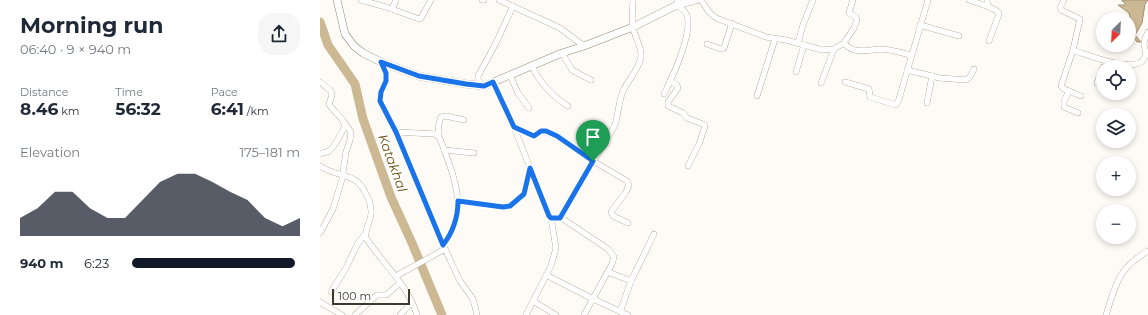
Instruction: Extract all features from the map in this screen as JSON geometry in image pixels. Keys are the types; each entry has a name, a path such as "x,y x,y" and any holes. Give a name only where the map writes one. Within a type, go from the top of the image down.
{"street":[{"path":"337,0 345,34 349,41 358,50 381,62 419,76 484,86 562,53 633,27 678,2 696,0"},
{"path":"361,0 392,9 418,19 422,18 431,0"},
{"path":"392,9 396,0"},
{"path":"499,0 560,28 584,46"},
{"path":"560,218 614,125 618,117 619,102 623,91 638,67 641,56 639,44 633,27 633,0"},
{"path":"701,0 704,6 716,18 775,39 786,40 822,50 834,49 844,43 854,28 857,20 856,17 849,13 854,0"},
{"path":"796,72 803,25 813,0"},
{"path":"845,82 869,89 870,97 896,105 928,0"},
{"path":"969,0 997,10 999,14 989,41"},
{"path":"987,0 989,7"},
{"path":"1064,0 1060,8 1061,10 1080,21 1073,50 1061,86 1064,89 1081,96"},
{"path":"664,94 687,34 687,15 678,2"},
{"path":"484,86 478,80 478,76 496,43 513,6"},
{"path":"707,44 722,49 724,48 727,43 732,23"},
{"path":"920,25 959,36"},
{"path":"1136,64 1143,61 1146,57 1144,42 1148,32"},
{"path":"757,96 775,39"},
{"path":"844,43 858,51 869,52 884,49 911,56"},
{"path":"821,83 834,49"},
{"path":"1073,50 1096,61"},
{"path":"562,53 572,70 591,80"},
{"path":"381,62 386,73 386,81 382,90 380,101 396,132 444,247 460,281 473,299 477,315"},
{"path":"532,66 539,79 556,98 568,106"},
{"path":"907,70 944,79 966,80 970,77 974,69"},
{"path":"510,75 518,93 529,108"},
{"path":"927,103 932,76"},
{"path":"670,81 677,85 678,88 668,102 668,106 683,113 687,118 706,126 688,166"},
{"path":"320,82 331,91 332,95 329,104 331,108 342,118 351,132 346,152 343,176 333,209 320,233"},
{"path":"493,82 514,127 551,218 556,248 551,266 526,315"},
{"path":"1069,91 1064,101 1064,107 1078,113"},
{"path":"396,276 431,257 444,247 452,233 457,214 458,196 438,135 439,123 441,117 446,116 464,120"},
{"path":"320,154 329,151 333,147 344,126 344,122"},
{"path":"514,127 534,136 541,131 553,134 593,161 625,179 629,183 626,192 611,212 613,216 628,223"},
{"path":"396,132 431,133 438,135"},
{"path":"444,150 474,153"},
{"path":"320,166 326,170 360,182 369,201 371,218 365,234 358,243 346,268 331,292"},
{"path":"458,201 503,207 510,206 524,194 530,168"},
{"path":"551,218 560,218 599,243 613,254 614,259 608,272 584,315"},
{"path":"365,234 371,246 396,276 412,302 417,315"},
{"path":"620,312 631,281 654,234"},
{"path":"1106,315 1115,286 1124,268 1148,251"},
{"path":"608,272 631,281"},
{"path":"546,275 628,315"},
{"path":"355,315 377,295 386,295 400,283"},
{"path":"533,301 556,315"},
{"path":"320,302 342,315"},
{"path":"400,315 412,302"}],"shaded area":[{"path":"1148,0 1145,4 1142,23 1136,33 1136,12 1128,12 1118,5 1125,5 1122,1"},
{"path":"1136,36 1141,42 1136,41"}],"waterway":[{"name":"Katakhal","path":"320,22 328,45 355,84 363,119 391,197 442,315"}],"route":[{"path":"381,62 419,76 484,86 493,82 514,127 534,136 541,131 546,131 553,134 593,161 560,218 554,219 549,216 530,168 524,194 510,206 503,207 458,201 457,214 452,233 443,245 396,132 380,101 381,92 386,81 386,73 381,62"}]}
